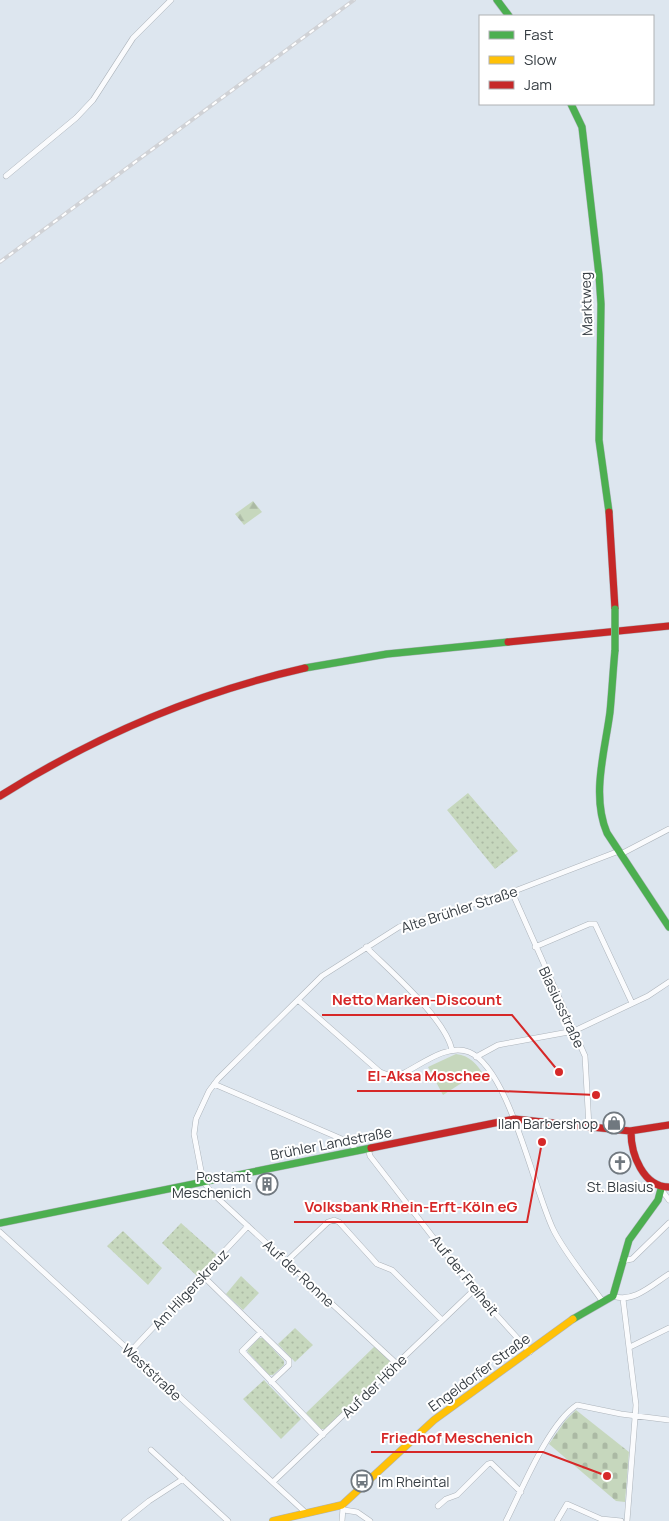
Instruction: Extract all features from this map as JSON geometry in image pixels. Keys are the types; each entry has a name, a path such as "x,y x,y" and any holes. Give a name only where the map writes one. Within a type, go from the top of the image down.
{"main road":[{"path":"497,0 508,15"},
{"name":"Marktweg","path":"571,105 582,127 599,274 601,304 599,440 609,506 615,609 615,650 610,711 598,804 600,817 620,852 669,927"},
{"path":"0,796 74,752 144,718 222,689 315,665 340,660 669,626"},
{"name":"Brühler Landstraße","path":"0,1223 514,1119 549,1120 630,1132 669,1125"},
{"path":"630,1132 636,1158 654,1186 661,1189 669,1188"},
{"path":"613,1296 629,1240 658,1200 661,1189"},
{"name":"Engeldorfer Straße","path":"273,1521 305,1512 343,1508 434,1420 458,1400 498,1375 568,1322 613,1296"}],"street":[{"path":"6,176 76,118 93,100 133,38 171,0"},
{"name":"Alte Brühler Straße","path":"203,1181 194,1126 214,1084 326,973 399,927 512,892 620,852 669,829"},
{"name":"Blasiusstraße","path":"512,892 585,1056 589,1127"},
{"path":"535,947 589,924 595,924 632,1003"},
{"path":"366,947 422,1003 443,1032 452,1050"},
{"path":"476,1057 498,1045 516,1044 574,1031 632,1003 669,982"},
{"path":"298,1000 387,1075 396,1076 402,1074 452,1050 464,1050 476,1057 494,1080 514,1119 555,1232 603,1302"},
{"path":"214,1084 351,1143 356,1150"},
{"name":"Auf der Freiheit","path":"368,1148 370,1156 474,1290 530,1352"},
{"name":"Auf der Ronne","path":"203,1181 211,1192 397,1364"},
{"path":"661,1189 669,1200"},
{"path":"287,1261 328,1222 334,1220 339,1222 377,1264 392,1270 442,1320"},
{"path":"622,1261 632,1259 669,1223"},
{"name":"Am Hilgerskreuz","path":"130,1352 248,1226"},
{"name":"Weststraße","path":"0,1232 305,1512"},
{"path":"613,1296 623,1299 635,1296 669,1274"},
{"path":"203,1276 290,1363 272,1382"},
{"name":"Auf der Höhe","path":"273,1482 474,1290"},
{"path":"623,1299 630,1348 636,1416 627,1521"},
{"path":"630,1348 669,1328"},
{"path":"261,1332 242,1351 323,1435"},
{"path":"506,1521 542,1450 562,1420 574,1407 579,1405 669,1420"},
{"path":"151,1450 228,1521"},
{"path":"438,1506 446,1499 457,1495 488,1464 491,1464 521,1492"},
{"path":"124,1521 149,1501 183,1479"},
{"path":"557,1521 567,1504 601,1519 621,1521"},
{"path":"342,1521 343,1508 356,1512 370,1521"}],"green space":[{"path":"253,501 262,512 244,525 235,514"},
{"path":"468,793 518,851 495,869 447,810"},
{"path":"456,1054 476,1064 485,1076 483,1080 474,1075 443,1095 428,1067"},
{"path":"181,1223 218,1256 198,1277 162,1243"},
{"path":"123,1231 162,1268 148,1285 107,1246"},
{"path":"241,1276 259,1293 243,1310 226,1294"},
{"path":"295,1328 313,1345 295,1362 278,1344"},
{"path":"259,1338 263,1338 284,1361 284,1365 273,1375 269,1375 247,1351"},
{"path":"375,1346 390,1361 389,1368 327,1429 321,1429 306,1413"},
{"path":"264,1380 301,1419 281,1439 243,1399"},
{"path":"576,1410 629,1452 625,1502 616,1501 549,1444 565,1421"}],"railway":[{"path":"0,262 354,0"}],"traffic: fast":[{"path":"497,0 508,15"},
{"path":"571,105 582,127 599,275 601,304 599,440 609,512"},
{"path":"615,609 615,650"},
{"path":"305,668 387,654 508,642"},
{"path":"615,650 610,712 601,773 600,804 602,818 607,833 669,927"},
{"path":"0,1223 371,1148"},
{"path":"573,1319 613,1296 629,1240 658,1200 661,1189"}],"traffic: slow":[{"path":"273,1521 342,1505 434,1420 573,1319"}],"traffic: jam":[{"path":"609,512 615,609"},
{"path":"508,642 669,626"},
{"path":"0,796 72,754 147,719 224,690 305,668"},
{"path":"371,1148 514,1119 630,1131 669,1125"},
{"path":"631,1132 633,1150 640,1168 652,1182 660,1186 669,1187"}],"place":[{"name":"Netto Marken-Discount","path":"559,1072"},
{"name":"El-Aksa Moschee","path":"596,1095"},
{"name":"Ilan Barbershop","path":"614,1123"},
{"name":"Volksbank Rhein-Erft-Köln eG","path":"542,1142"},
{"name":"St. Blasius","path":"620,1163"},
{"name":"Postamt Meschenich","path":"267,1184"},
{"name":"Friedhof Meschenich","path":"607,1476"},
{"name":"Im Rheintal","path":"362,1481"}]}
